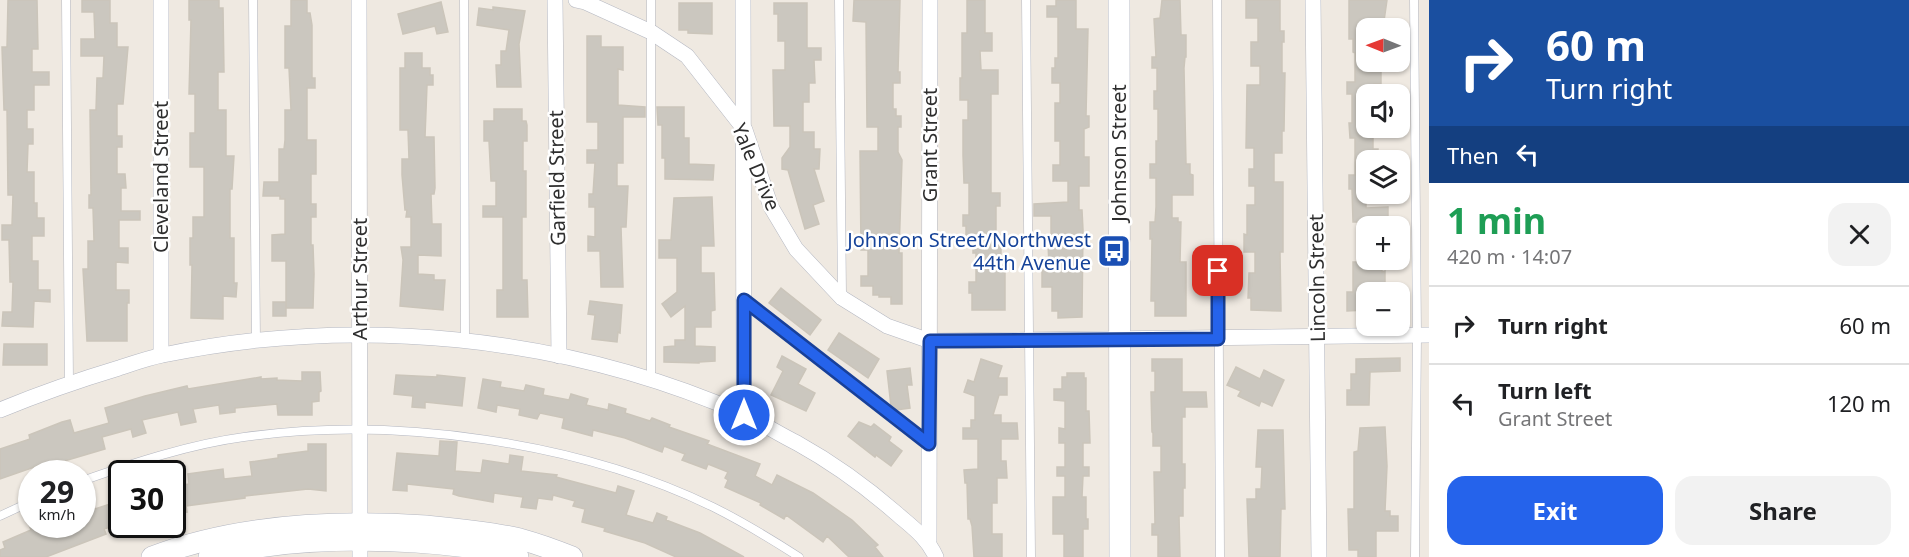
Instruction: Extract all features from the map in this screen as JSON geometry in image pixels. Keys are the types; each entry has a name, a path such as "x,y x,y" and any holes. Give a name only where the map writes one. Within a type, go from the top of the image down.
{"street":[{"name":"Cleveland Street","path":"161,0 161,355"},
{"name":"Arthur Street","path":"359,0 360,540"},
{"name":"Garfield Street","path":"555,0 559,356"},
{"name":"Yale Drive","path":"576,0 651,32 687,56 745,130 771,207 796,249 842,298 887,326 930,341 1423,335"},
{"path":"743,0 744,415"},
{"name":"Grant Street","path":"929,542 930,0"},
{"name":"Johnson Street","path":"1119,0 1120,557"},
{"name":"Lincoln Street","path":"1313,0 1319,557"},
{"path":"0,410 69,383 161,355 279,338 361,336 465,340 559,356 651,380 744,415 825,458 863,484 929,542 936,557"},
{"path":"152,557 213,538 282,528 360,540 435,544 498,552 518,557"},
{"path":"209,557 265,547 466,530 518,539 572,557"}],"lane":[{"path":"66,0 69,383"},
{"path":"253,0 255,341"},
{"path":"464,0 465,340"},
{"path":"651,0 651,380"},
{"path":"839,0 842,298"},
{"path":"1026,0 1031,557"},
{"path":"1217,0 1220,557"},
{"path":"1414,0 1423,335 1415,557"},
{"path":"744,300 929,444"},
{"path":"96,478 194,447 243,437 312,430 430,433 503,443 588,460 641,478 712,507 799,557"},
{"path":"0,516 18,508"}],"building":[{"path":"8,0 37,0 38,49 32,49 32,72 49,72 49,85 34,85 34,110 27,110 27,129 33,129 33,144 28,144 27,172 34,172 34,203 37,203 37,218 44,218 44,236 32,236 32,261 38,261 38,290 50,290 50,302 34,301 33,327 2,326 3,312 12,312 13,282 10,282 9,240 2,240 2,225 12,225 13,195 8,195 7,110 4,110 2,47 7,47"},
{"path":"82,0 110,0 110,23 117,23 117,47 128,47 123,104 117,104 117,136 122,136 122,147 117,147 117,174 125,174 126,188 121,188 121,211 140,211 140,220 119,220 119,248 128,248 128,263 116,262 116,290 129,290 127,341 87,341 83,269 88,269 88,241 94,241 93,208 89,208 89,195 91,195 90,110 96,110 97,78 103,78 104,56 81,56 81,39 95,39 94,12 82,12"},
{"path":"189,0 219,0 219,8 223,8 224,72 218,72 218,110 226,110 226,156 234,156 232,189 230,189 230,238 234,238 234,283 237,283 236,297 223,296 223,319 191,318 190,238 193,238 193,217 204,217 204,167 190,167 190,133 195,133 195,94 189,94 191,20 189,20"},
{"path":"291,0 307,0 307,13 310,13 312,25 312,78 315,78 315,88 307,88 307,140 316,140 316,174 311,174 311,204 316,204 316,217 311,217 313,308 286,308 286,261 272,261 272,235 285,234 285,199 280,199 280,196 263,196 264,182 279,182 279,149 284,149 285,110 291,110 289,68 285,68 285,26 291,26"},
{"path":"854,0 900,0 898,72 900,72 900,83 893,83 893,109 896,109 896,116 901,116 901,127 898,127 898,152 902,160 899,253 902,253 902,304 891,304 891,297 873,295 873,286 861,286 861,276 868,276 868,250 861,250 860,151 878,151 878,127 867,127 866,22 853,21"},
{"path":"967,0 985,0 985,33 992,33 992,51 980,51 981,70 998,70 998,94 991,94 991,193 1000,193 1000,206 996,206 996,242 1001,242 1001,265 1005,265 1005,310 972,310 972,293 969,293 969,282 976,282 976,253 973,253 973,245 966,246 966,226 963,226 963,215 969,215 969,183 964,183 963,155 963,120 968,120 968,100 960,100 962,33 967,33"},
{"path":"1056,0 1076,0 1076,29 1088,29 1086,116 1089,116 1089,127 1084,129 1084,157 1089,157 1089,186 1079,186 1079,210 1082,210 1083,230 1082,317 1058,318 1058,311 1052,311 1052,287 1042,287 1042,267 1049,267 1048,242 1051,239 1051,216 1034,216 1034,204 1068,202 1068,181 1053,181 1053,165 1060,165 1060,141 1055,141 1055,103 1060,103 1060,83 1052,83 1052,68 1055,68 1055,58 1058,58 1058,17 1047,17 1047,6 1056,6"},
{"path":"1162,0 1180,0 1181,35 1186,35 1184,68 1186,164 1190,164 1190,174 1193,175 1193,195 1172,195 1172,218 1178,218 1178,222 1181,222 1180,262 1186,262 1186,316 1155,316 1155,301 1151,301 1150,222 1155,222 1156,178 1150,178 1150,164 1156,164 1156,141 1158,141 1158,109 1154,109 1157,68 1152,68 1152,57 1156,57 1154,19 1160,18"},
{"path":"1246,0 1280,0 1280,31 1284,31 1282,73 1285,73 1284,131 1282,131 1282,153 1274,153 1274,182 1283,182 1283,252 1280,252 1281,311 1251,310 1251,298 1248,298 1249,273 1255,273 1255,252 1244,252 1244,234 1247,235 1247,205 1255,205 1255,186 1249,186 1249,169 1254,169 1254,148 1246,148 1247,85 1260,85 1260,66 1251,66 1251,42 1258,42 1258,18 1246,18"},
{"path":"1349,0 1387,0 1384,18 1356,18 1356,72 1381,72 1381,84 1356,84 1356,138 1373,138 1373,149 1378,150 1356,150 1356,204 1366,204 1366,208 1388,207 1388,216 1356,216 1356,222 1353,222 1352,189 1349,189 1349,175 1355,175 1355,138 1350,138 1352,94 1347,94 1347,82 1355,82 1355,53 1353,52 1353,39 1349,39"},
{"path":"441,2 448,32 437,34 435,26 403,34 398,14"},
{"path":"679,3 712,3 712,34 688,33 688,30 679,30"},
{"path":"774,3 807,3 807,48 821,48 821,60 814,60 815,83 809,83 809,102 803,102 803,132 814,132 814,149 820,149 819,169 814,169 824,201 813,205 819,224 805,229 788,170 782,169 782,158 790,147 790,126 774,126 773,70 785,70 785,41 778,41 778,14 774,14"},
{"path":"493,7 525,11 519,44 521,87 497,87 496,65 501,65 501,51 506,51 509,30 477,25 479,8 493,10"},
{"path":"587,36 601,36 601,47 623,47 623,70 618,69 618,105 645,107 645,117 623,117 623,163 617,163 617,186 628,186 626,227 621,227 623,287 601,287 600,251 588,251 588,236 595,237 595,207 589,207 589,194 593,194 595,163 587,163 587,150 598,150 598,122 587,122"},
{"path":"405,53 422,53 422,68 430,68 430,75 433,75 433,85 427,85 425,137 434,137 435,188 434,194 431,194 432,224 441,224 441,256 418,255 418,274 434,275 434,280 445,280 443,310 400,306 403,260 401,247 411,247 411,217 406,217 402,175 402,159 409,159 408,130 400,130 400,68 405,68"},
{"path":"657,107 684,107 684,138 689,138 689,164 714,165 713,180 665,179 665,158 662,158 662,125 658,125"},
{"path":"494,109 522,109 522,121 526,121 527,125 527,141 523,141 523,171 526,171 526,217 522,217 522,280 527,280 528,317 497,317 497,290 503,290 503,217 483,217 483,206 496,206 496,181 491,181 489,141 484,141 484,121 494,121"},
{"path":"712,197 714,246 701,246 701,273 714,273 715,310 711,311 711,327 695,327 695,346 715,347 715,361 664,362 664,347 675,346 675,340 685,340 685,306 671,317 662,304 677,292 677,258 659,258 659,240 671,240 674,198"},
{"path":"1353,262 1356,262 1356,270 1385,271 1385,282 1356,282 1356,311 1347,311 1347,292 1353,292"},
{"path":"781,288 821,320 810,335 769,303"},
{"path":"590,301 622,305 617,342 592,339 595,315 588,314"},
{"path":"273,302 286,302 286,316 273,316"},
{"path":"839,333 879,359 868,378 828,350"},
{"path":"4,344 47,344 47,365 3,365"},
{"path":"782,356 806,369 798,384 815,393 806,411 771,395 783,371 777,367"},
{"path":"1400,358 1400,371 1370,372 1369,405 1347,405 1347,390 1351,390 1351,374 1356,374 1356,359"},
{"path":"981,359 1002,366 998,378 1007,378 1007,395 999,395 993,415 1001,415 1001,423 1017,423 1018,439 1001,439 1001,461 1006,461 1007,478 997,478 997,503 992,503 992,534 1002,534 1002,557 974,557 972,526 968,519 967,483 965,483 964,470 978,469 978,439 963,439 963,428 971,428 971,420 975,420 975,396 964,392 968,380 974,382"},
{"path":"1152,359 1182,359 1182,392 1206,392 1207,407 1185,407 1185,417 1182,417 1182,464 1185,464 1185,488 1183,488 1183,516 1179,516 1180,557 1158,557 1158,535 1152,535 1152,524 1155,524 1154,472 1161,472 1161,446 1153,446 1151,392 1155,392 1155,371 1152,371"},
{"path":"1236,367 1260,379 1264,370 1284,380 1272,406 1261,401 1259,406 1238,396 1241,391 1227,385"},
{"path":"910,368 912,385 907,385 910,408 896,410 891,406 887,371"},
{"path":"302,372 320,372 321,391 319,401 312,402 312,415 278,415 277,404 235,408 235,412 220,414 219,405 193,409 196,422 181,425 178,412 142,420 146,433 133,437 131,429 102,437 105,449 68,460 18,460 18,473 0,479 0,449 30,439 29,435 70,420 74,433 109,423 105,408 187,386 188,389 261,377 261,379 302,381"},
{"path":"1067,373 1084,373 1086,411 1089,411 1090,443 1083,443 1083,467 1089,467 1089,476 1083,476 1082,497 1086,497 1088,529 1083,529 1083,557 1064,557 1064,534 1053,534 1053,497 1065,497 1065,476 1057,476 1057,467 1065,467 1065,443 1059,443 1059,428 1065,429 1065,401 1054,400 1054,389 1062,389 1062,377 1067,377"},
{"path":"396,375 465,378 462,406 425,402 425,408 412,407 413,396 394,394"},
{"path":"483,379 501,382 500,387 524,391 526,385 544,389 543,395 569,400 571,394 588,399 586,405 608,410 609,404 626,409 625,413 650,421 652,418 670,425 669,427 709,441 707,444 760,464 755,476 772,485 777,475 813,493 852,520 878,545 875,547 883,557 849,557 827,536 823,542 786,515 784,519 760,505 761,503 725,487 728,472 708,464 706,469 682,460 685,454 664,446 662,452 625,438 593,430 592,436 562,428 564,418 540,413 537,419 519,415 520,409 497,405 496,412 478,408"},
{"path":"859,422 871,427 874,424 891,437 889,441 902,451 891,466 848,436"},
{"path":"1385,427 1387,466 1385,511 1390,511 1390,516 1398,516 1398,531 1376,531 1376,557 1358,557 1358,550 1349,550 1348,509 1354,509 1354,452 1358,451 1360,428"},
{"path":"1258,430 1283,430 1285,509 1281,509 1280,557 1249,557 1247,499 1256,499 1256,489 1261,489 1262,467 1256,467"},
{"path":"440,441 457,442 455,471 481,473 483,460 509,464 510,455 523,457 521,471 557,475 556,477 616,493 618,486 634,491 626,515 653,523 657,513 667,517 666,520 700,533 744,557 676,557 645,543 604,531 605,528 582,522 585,509 573,506 575,501 553,495 552,500 538,498 536,509 521,507 523,497 494,493 493,502 453,494 454,489 407,484 407,491 393,490 397,453 439,456"},
{"path":"308,444 326,444 326,491 308,489 186,506 188,474 223,469 224,479 252,476 250,462 308,451"},
{"path":"108,505 108,528 104,529 106,534 96,538 96,509"},
{"path":"18,536 18,538 96,538 46,557 0,557 0,550 5,548 3,542"}],"place":[{"name":"Johnson Street/Northwest 44th Avenue","path":"1114,251"}],"route":[{"path":"744,415 744,300 929,444 930,341 1218,339 1218,271"}]}
